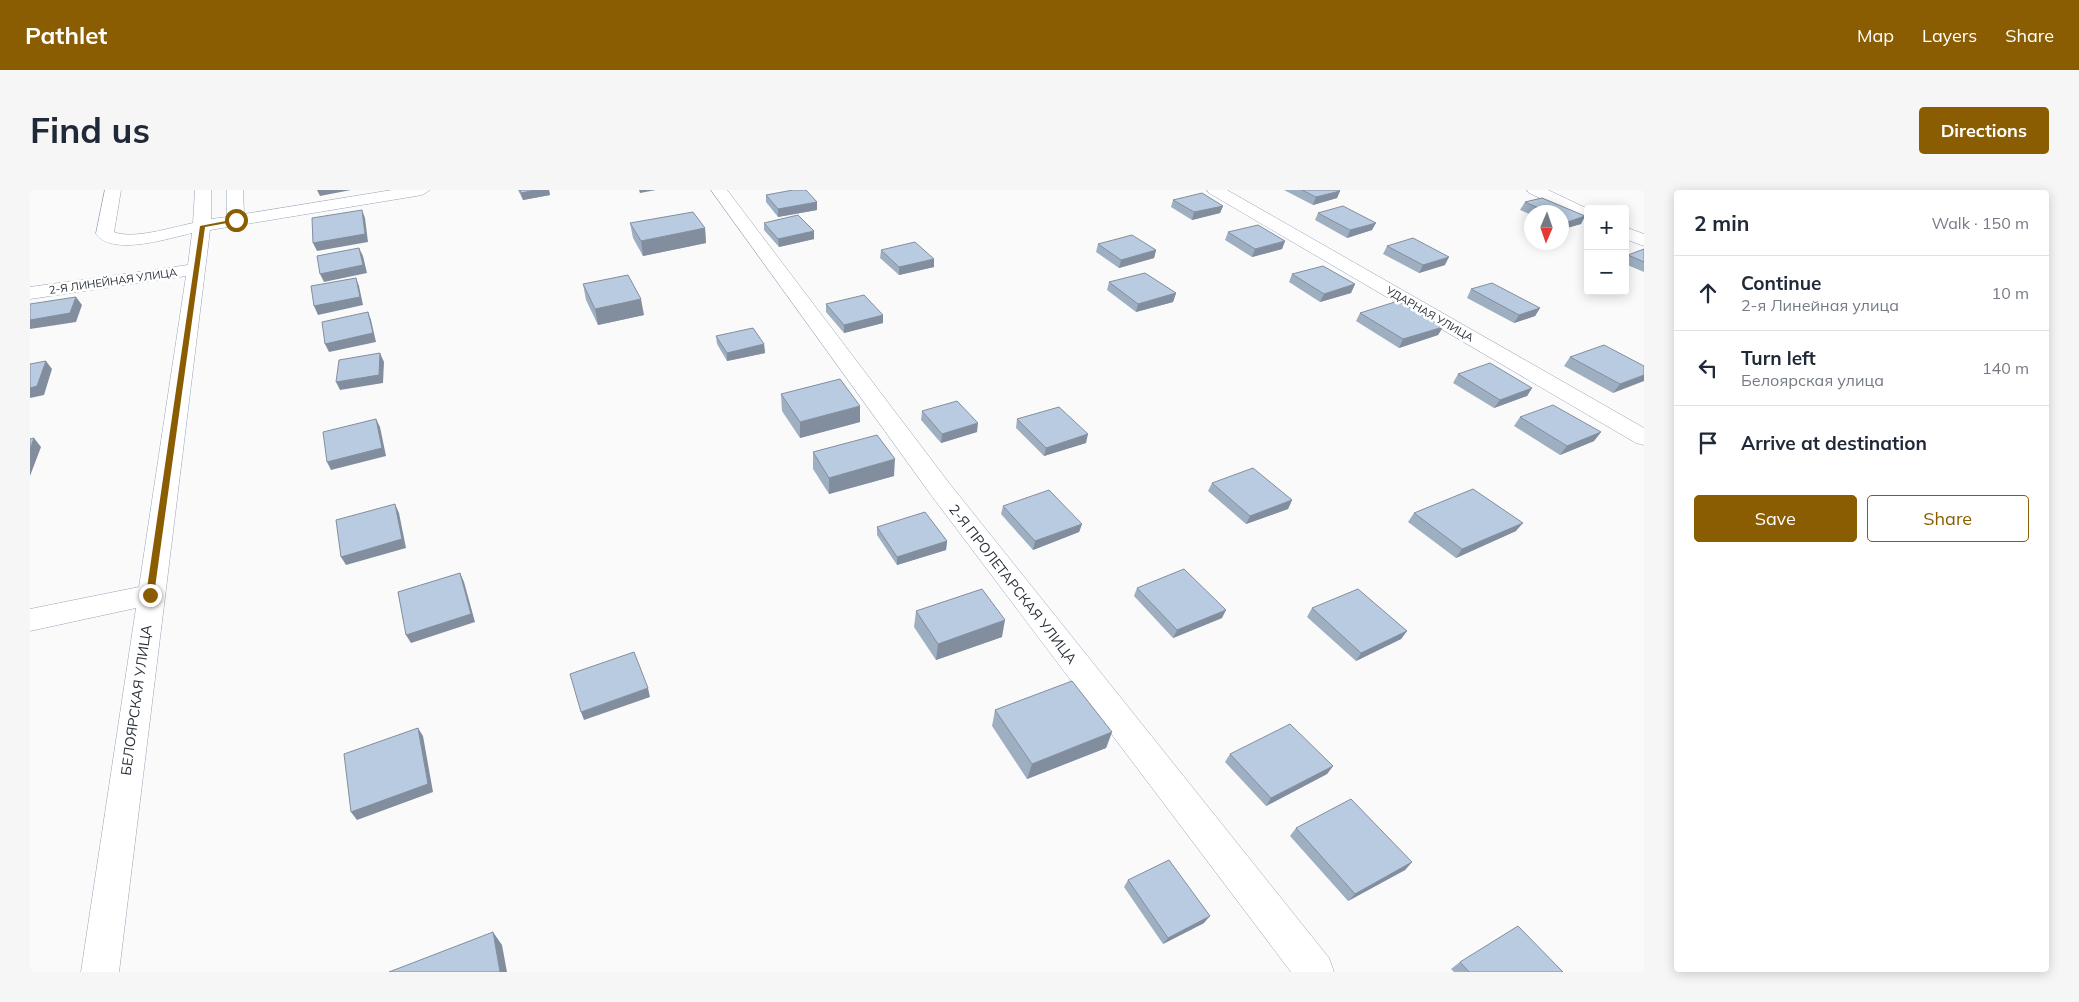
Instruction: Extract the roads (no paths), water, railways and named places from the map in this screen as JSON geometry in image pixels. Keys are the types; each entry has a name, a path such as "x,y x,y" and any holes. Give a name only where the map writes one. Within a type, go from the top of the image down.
{"street":[{"path":"114,190 105,234 118,240 144,238 236,220 422,190"},
{"name":"БЕЛОЯРСКАЯ УЛИЦА","path":"100,972 150,595 202,226 203,190"},
{"path":"236,190 236,220"},
{"name":"2-Я ПРОЛЕТАРСКАЯ УЛИЦА","path":"719,190 940,489 1316,972"},
{"name":"УДАРНАЯ УЛИЦА","path":"1215,190 1644,438"},
{"path":"1535,190 1584,213"},
{"path":"1629,234 1644,241"},
{"name":"2-Я ЛИНЕЙНАЯ УЛИЦА","path":"30,293 196,269"},
{"path":"30,620 150,595"}]}
